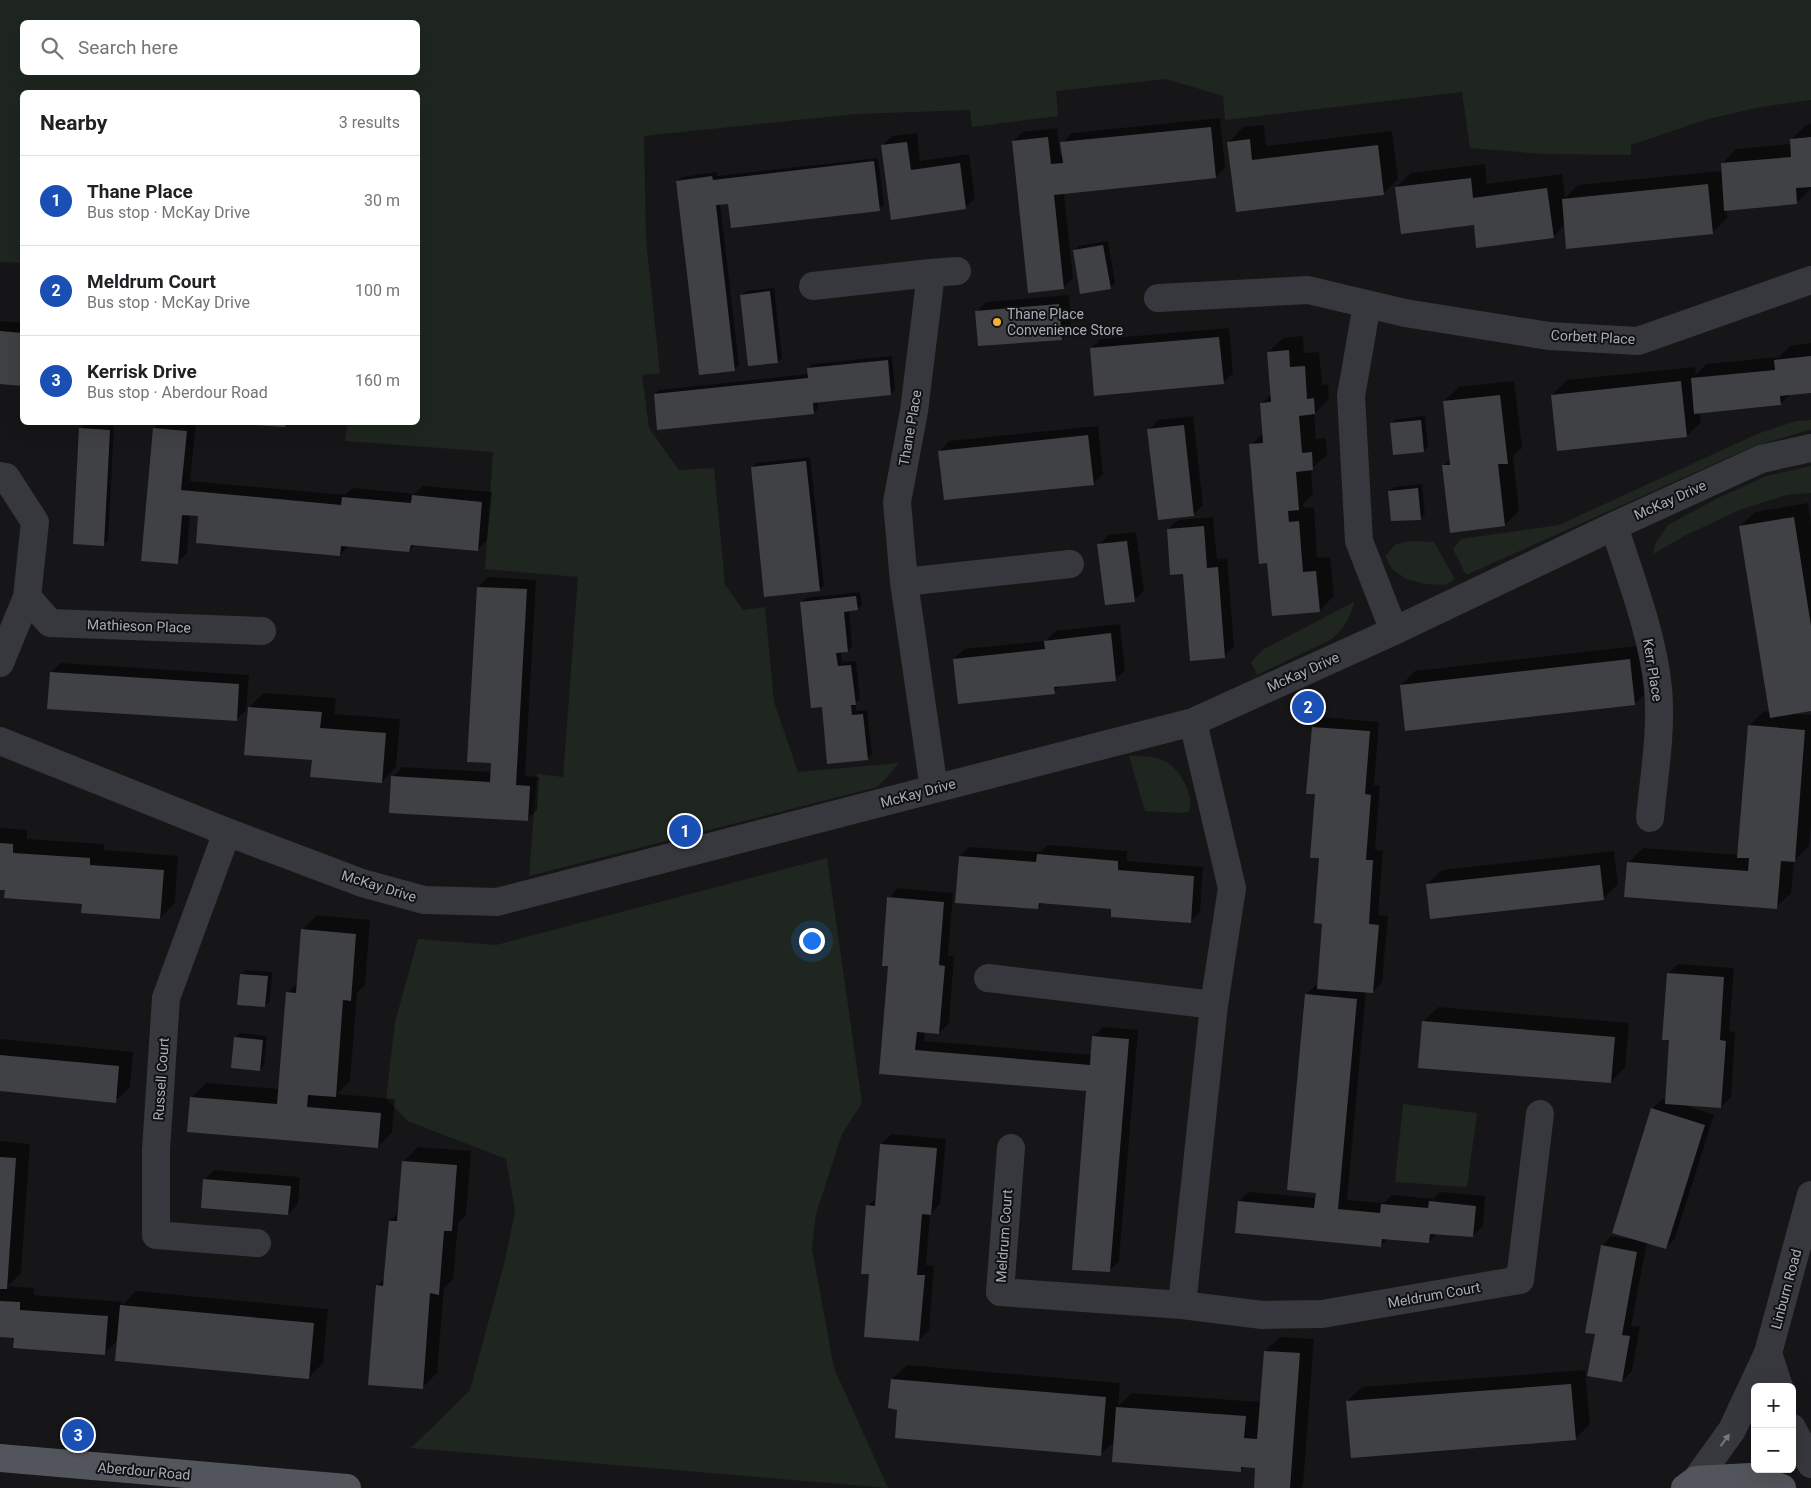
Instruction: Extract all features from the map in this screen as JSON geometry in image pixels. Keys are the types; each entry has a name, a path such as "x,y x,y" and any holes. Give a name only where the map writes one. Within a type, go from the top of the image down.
{"main road":[{"name":"Aberdour Road","path":"0,1458 347,1488"},
{"path":"1691,1484 1750,1477 1782,1488"}],"street":[{"name":"Thane Place","path":"812,286 944,272 914,411 897,502 904,582 934,789"},
{"name":"Corbett Place","path":"1158,298 1308,290 1405,312 1550,336 1638,340 1811,280"},
{"path":"1367,304 1351,396 1359,541 1394,631"},
{"name":"McKay Drive","path":"0,741 226,832 362,882 424,900 498,902 1193,722 1394,631 1614,526 1761,459 1811,448"},
{"path":"0,476 6,477 35,522 27,597 0,662"},
{"name":"Kerr Place","path":"1614,526 1647,633 1658,687 1660,726 1650,818"},
{"path":"904,582 1070,564"},
{"name":"Mathieson Place","path":"27,597 50,623 262,631"},
{"path":"1182,1305 1214,1005 1232,888 1193,722"},
{"name":"Russell Court","path":"226,832 166,998 156,1150 156,1235 258,1243"},
{"path":"988,978 1214,1005"},
{"name":"Meldrum Court","path":"1011,1148 1000,1292 1182,1305 1262,1314 1322,1314 1520,1280 1540,1114"},
{"name":"Linburn Road","path":"1691,1484 1732,1430 1768,1353 1811,1195"},
{"path":"1768,1353 1778,1383"},
{"path":"1796,1437 1811,1464"}],"shaded area":[{"path":"0,0 1811,0 1811,100 1760,107 1708,119 1631,145 1631,155 1544,154 1470,148 1462,92 1225,120 1223,96 1166,79 1056,91 1058,116 972,127 970,110 856,114 644,136 646,239 660,373 642,375 649,428 679,470 714,468 725,584 743,610 765,607 774,702 798,772 899,763 877,787 529,876 537,774 563,777 578,577 485,569 493,452 345,441 347,425 420,425 420,90 20,90 20,263 0,262"},
{"path":"1811,420 1811,430 1752,447 1466,575 1453,549 1461,539 1559,525 1757,434 1796,421"},
{"path":"1811,466 1811,493 1787,495 1742,509 1686,535 1653,554 1656,542 1668,525 1718,498 1766,476"},
{"path":"1411,541 1434,542 1455,579 1445,585 1425,584 1406,579 1392,569 1385,556 1396,544"},
{"path":"1354,602 1346,622 1332,639 1257,675 1251,662 1264,649"},
{"path":"1129,756 1158,759 1172,766 1181,777 1188,792 1190,806 1188,812 1145,811"},
{"path":"827,858 862,1103 842,1134 816,1214 812,1249 834,1368 888,1488 411,1448 470,1390 505,1260 515,1211 506,1159 408,1121 386,1099 395,1022 418,939 496,945"},
{"path":"1403,1104 1477,1113 1467,1187 1395,1182"}],"building":[{"path":"1211,127 1216,178 1054,195 1064,289 1028,293 1012,141 1048,137 1051,164 1063,163 1060,142"},
{"path":"1811,137 1811,187 1796,188 1797,204 1724,211 1721,163 1791,157 1790,139"},
{"path":"1250,139 1252,160 1378,145 1384,195 1236,212 1227,142"},
{"path":"907,142 911,170 960,163 966,209 891,220 881,145"},
{"path":"874,161 880,211 731,228 728,204 716,205 735,371 699,375 676,181 712,176 713,180"},
{"path":"1471,178 1473,198 1547,188 1554,238 1476,248 1474,225 1401,234 1395,187"},
{"path":"1708,184 1713,234 1566,249 1562,199"},
{"path":"1103,245 1111,289 1080,294 1073,250"},
{"path":"770,291 778,363 748,366 740,295"},
{"path":"1059,304 1062,340 978,346 975,311"},
{"path":"0,331 20,333 20,386 0,384"},
{"path":"1219,337 1224,384 1094,396 1090,348"},
{"path":"1289,350 1290,367 1305,366 1307,399 1314,398 1315,414 1299,416 1302,453 1312,452 1313,470 1296,472 1299,510 1288,511 1289,522 1299,521 1303,572 1316,571 1320,612 1272,616 1267,563 1259,564 1249,444 1263,443 1260,403 1271,402 1267,352"},
{"path":"1811,356 1811,393 1780,396 1781,405 1694,414 1691,378 1775,370 1774,360"},
{"path":"888,360 891,395 813,403 814,414 657,430 654,394 808,378 807,368"},
{"path":"1681,381 1687,437 1557,451 1551,395"},
{"path":"1500,395 1508,464 1498,464 1505,526 1450,533 1442,465 1450,465 1443,401"},
{"path":"1421,420 1424,452 1393,455 1390,423"},
{"path":"254,425 285,425 285,427"},
{"path":"1184,425 1194,516 1158,520 1147,429"},
{"path":"79,428 110,430 104,546 73,544"},
{"path":"153,428 187,431 181,490 341,505 342,497 411,503 412,495 482,502 478,551 411,545 409,552 341,546 340,556 196,543 198,516 182,515 178,564 141,561"},
{"path":"1088,435 1094,485 944,500 938,451"},
{"path":"806,461 820,591 764,597 751,467"},
{"path":"1418,488 1421,520 1391,521 1388,491"},
{"path":"1794,517 1811,626 1811,711 1770,718 1739,526"},
{"path":"1204,526 1207,568 1218,567 1225,658 1190,661 1183,574 1170,575 1167,529"},
{"path":"1127,541 1135,602 1105,605 1097,544"},
{"path":"477,587 527,589 516,785 530,786 528,821 389,813 391,776 490,782 491,763 467,762"},
{"path":"856,596 858,610 844,612 848,652 836,653 838,666 851,665 856,705 851,705 852,715 863,714 868,760 827,764 822,707 811,708 800,602"},
{"path":"1111,633 1116,681 1054,687 1055,694 958,704 953,659 1045,649 1044,641"},
{"path":"1630,659 1635,705 1405,731 1400,685"},
{"path":"50,672 239,684 237,721 47,709"},
{"path":"248,707 322,712 320,728 386,733 382,783 310,777 312,760 244,755"},
{"path":"1748,725 1805,730 1795,862 1781,861 1777,909 1624,897 1627,862 1748,871 1749,858 1737,858"},
{"path":"1312,727 1370,731 1365,794 1371,795 1366,860 1373,860 1369,924 1379,925 1373,993 1317,989 1322,924 1314,923 1319,858 1310,858 1315,794 1306,794"},
{"path":"0,843 13,844 13,853 90,858 90,865 164,870 160,919 81,913 82,904 4,898 5,890 0,890"},
{"path":"1037,854 1118,861 1118,870 1194,876 1191,923 1111,917 1111,909 1039,903 1038,909 955,903 959,856 1036,862"},
{"path":"1600,865 1604,900 1430,919 1426,884"},
{"path":"887,897 944,902 939,965 945,966 939,1034 917,1032 915,1050 1090,1065 1092,1036 1129,1039 1110,1272 1072,1270 1086,1091 879,1074 888,966 882,966"},
{"path":"301,929 356,934 351,1001 343,1000 336,1097 308,1095 307,1107 381,1113 378,1148 187,1132 190,1097 277,1104 286,992 296,993"},
{"path":"1667,973 1724,977 1720,1040 1726,1041 1721,1108 1665,1104 1669,1040 1662,1040"},
{"path":"240,974 268,976 265,1007 237,1005"},
{"path":"1305,994 1357,999 1338,1209 1380,1213 1381,1204 1428,1208 1429,1201 1476,1206 1473,1237 1430,1234 1429,1243 1382,1239 1381,1247 1235,1233 1238,1201 1314,1208 1316,1193 1287,1190"},
{"path":"1422,1021 1615,1037 1611,1083 1418,1068"},
{"path":"234,1037 263,1040 260,1071 231,1068"},
{"path":"0,1055 119,1066 116,1103 0,1091"},
{"path":"1651,1108 1705,1125 1666,1249 1612,1233"},
{"path":"880,1144 937,1148 931,1215 922,1214 917,1275 925,1275 919,1341 864,1337 869,1274 861,1274 866,1205 875,1206"},
{"path":"0,1157 16,1158 7,1289 0,1289"},
{"path":"402,1161 457,1165 452,1231 444,1231 439,1295 430,1293 423,1389 368,1385 376,1285 383,1286 389,1221 397,1221"},
{"path":"203,1179 291,1186 288,1215 201,1208"},
{"path":"1601,1245 1637,1252 1622,1335 1630,1336 1622,1382 1587,1376 1595,1334 1585,1333"},
{"path":"0,1301 20,1302 20,1310 108,1316 105,1355 13,1348 14,1338 0,1337"},
{"path":"120,1305 314,1323 309,1379 115,1361"},
{"path":"1264,1351 1300,1353 1290,1488 1254,1488 1255,1468 1241,1467 1241,1472 1112,1462 1116,1407 1246,1416 1244,1438 1257,1439"},
{"path":"891,1379 1106,1397 1101,1456 895,1438 897,1410 888,1408"},
{"path":"1571,1384 1576,1440 1351,1458 1346,1401"}],"place":[{"name":"Thane Place Convenience Store","path":"997,322"},
{"name":"Meldrum Court","path":"1308,707"},
{"name":"Thane Place","path":"685,831"},
{"name":"Kerrisk Drive","path":"78,1435"}]}
